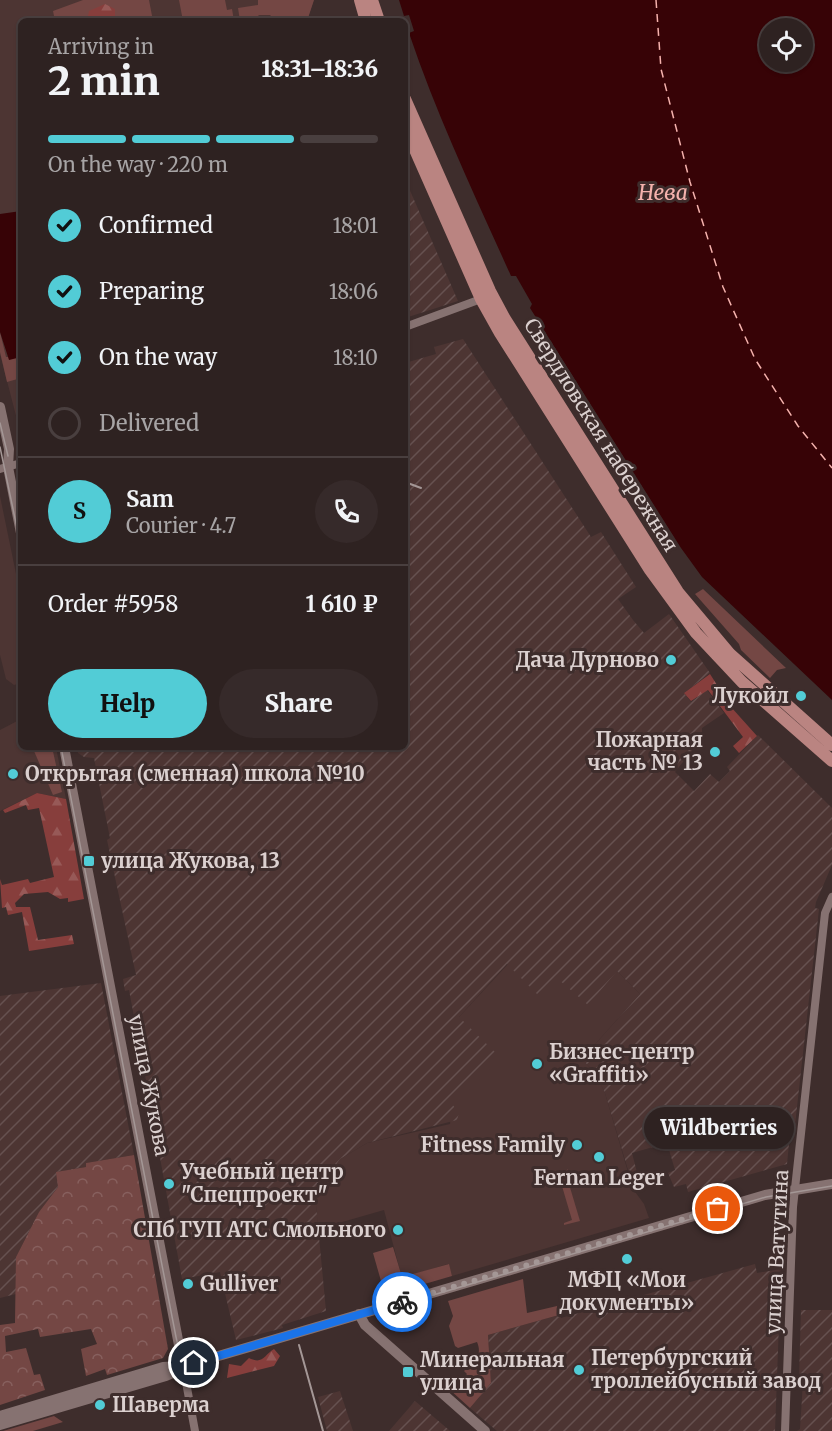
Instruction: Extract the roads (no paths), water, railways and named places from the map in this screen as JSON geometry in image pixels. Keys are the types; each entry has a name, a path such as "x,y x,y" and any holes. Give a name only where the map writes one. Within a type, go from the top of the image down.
{"main road":[{"path":"360,0 365,18"},
{"path":"372,0 378,18"},
{"name":"Свердловская набережная","path":"408,106 500,311 659,564 698,618 729,654 832,745"},
{"name":"Свердловская набережная","path":"408,134 481,299 526,376 671,600 696,633 735,675 832,761"},
{"path":"0,407 9,449 4,468"},
{"path":"0,457 18,522"},
{"name":"улица Жукова","path":"65,750 183,1366"},
{"path":"0,1416 163,1367 183,1366 756,1198 832,1184"},
{"path":"359,1314 371,1331 485,1431"},
{"path":"0,1425 166,1376 183,1366"}],"street":[{"path":"408,326 481,299"},
{"name":"улица Ватутина","path":"785,1431 795,1190 825,913 832,897"},
{"name":"улица Жукова","path":"183,1366 195,1431"}],"water":[{"name":"Нева","path":"399,0 832,0 832,700 702,577 681,548 530,308 532,304 516,276 511,276 457,156 409,33 414,31 409,15 404,16"},
{"path":"18,211 18,358 9,360 0,332 0,214"}],"tram line":[{"path":"0,423 8,456"},
{"path":"0,447 18,533"},
{"path":"62,750 176,1337 180,1351 189,1361 199,1364 766,1197 832,1186"}],"railway":[{"path":"408,483 421,488"},
{"path":"299,1345 323,1431"}],"place":[{"name":"Дача Дурново","path":"671,660"},
{"name":"Лукойл","path":"801,696"},
{"name":"Пожарная часть № 13","path":"715,752"},
{"name":"Открытая (сменная) школа №10","path":"13,774"},
{"name":"улица Жукова, 13","path":"89,861"},
{"name":"Бизнес-центр «Graffiti»","path":"537,1064"},
{"name":"Fitness Family","path":"577,1145"},
{"name":"Fernan Leger","path":"599,1157"},
{"name":"Учебный центр \"Спецпроект\"","path":"169,1184"},
{"name":"Wildberries","path":"718,1209"},
{"name":"СПб ГУП АТС Смольного","path":"398,1230"},
{"name":"МФЦ «Мои документы»","path":"627,1259"},
{"name":"Gulliver","path":"188,1284"},
{"name":"Петербургский троллейбусный завод","path":"579,1370"},
{"name":"Минеральная улица","path":"408,1372"},
{"name":"Шаверма","path":"100,1405"}]}
